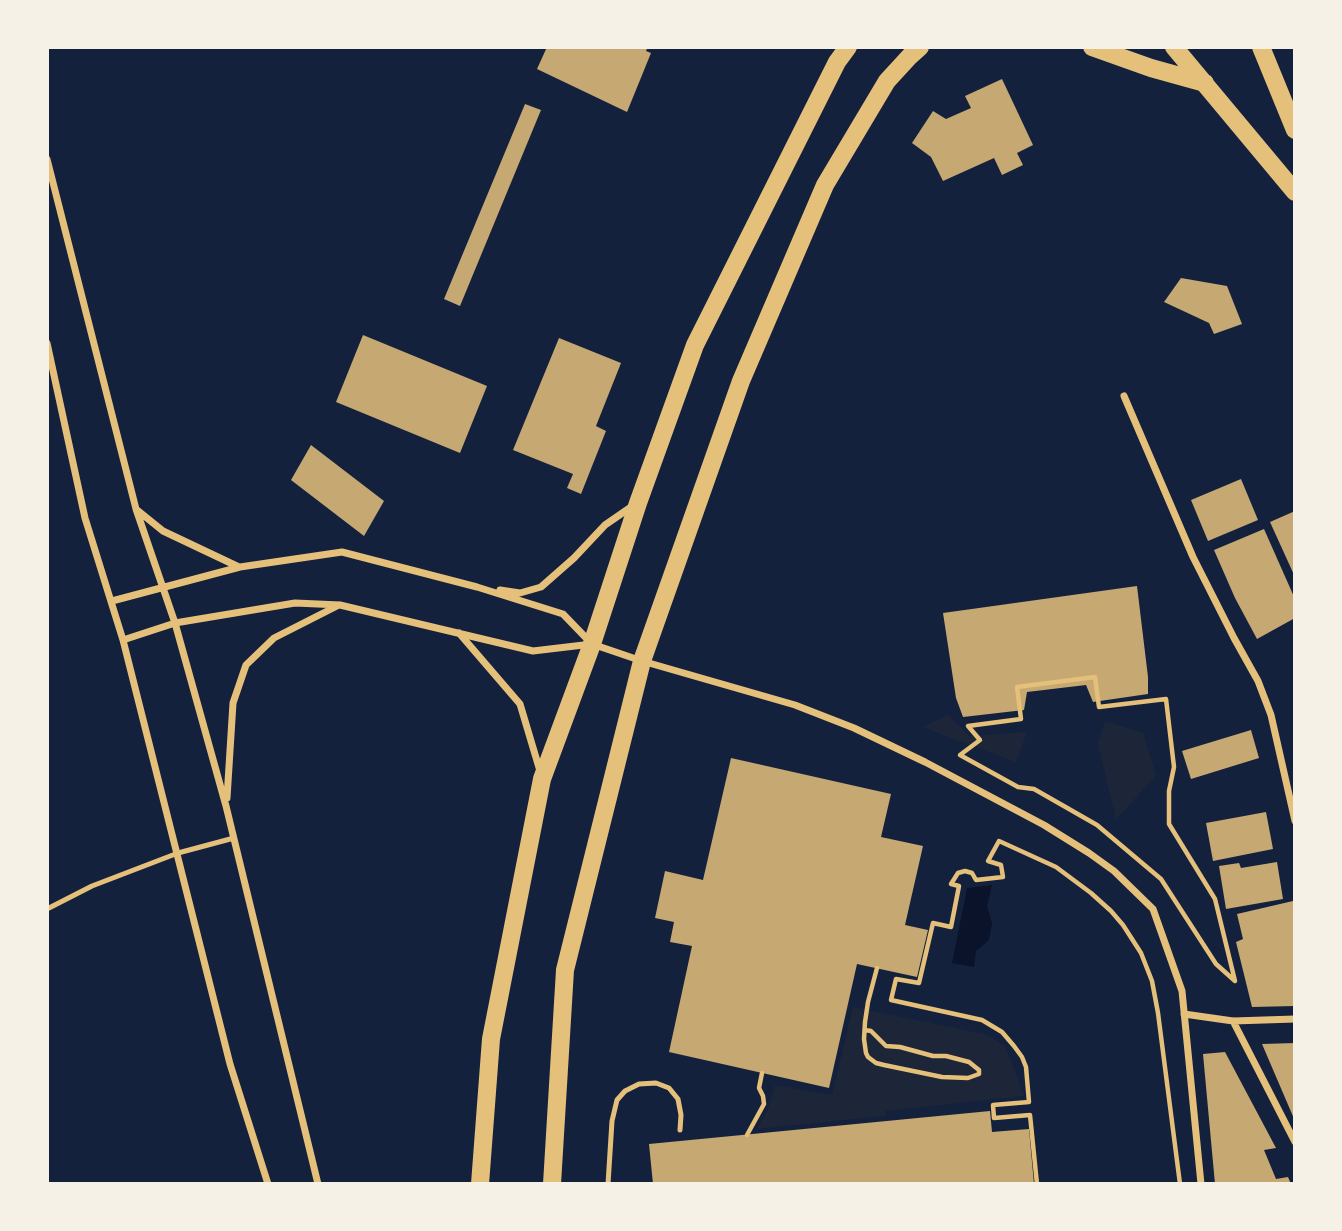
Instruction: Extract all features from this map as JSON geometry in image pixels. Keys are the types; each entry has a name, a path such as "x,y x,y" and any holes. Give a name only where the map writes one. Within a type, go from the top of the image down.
{"main road":[{"path":"480,1184 491,1039 542,779 592,644 638,503 695,345 839,55 848,47"},
{"path":"552,1184 565,970 642,661 741,381 825,185 887,81 920,47"},
{"path":"1092,47 1205,83"},
{"path":"1174,47 1295,192"},
{"path":"1261,47 1295,130"}],"street":[{"path":"47,159 136,509 164,586 226,806 318,1184"},
{"path":"47,343 85,518 123,640 230,1064 268,1184"},
{"path":"1124,396 1193,556 1258,681 1271,715 1295,821"},
{"path":"477,587 520,593 541,587 574,558 605,525 638,503"},
{"path":"136,509 163,531 240,567"},
{"path":"112,601 240,567 342,552 477,587 564,614 592,644"},
{"path":"123,640 175,623 295,603 340,605 533,651 592,644 795,705 854,728 925,762 1044,825 1090,853 1114,871 1153,909 1182,991 1201,1184"},
{"path":"226,806 233,703 246,665 274,638 340,605"},
{"path":"459,632 520,704 542,779"},
{"path":"1184,1014 1233,1021 1295,1019"},
{"path":"1233,1021 1295,1142"}],"lane":[{"path":"47,909 92,886 178,853 234,838"},
{"path":"608,1184 612,1121 617,1100 625,1091 639,1084 656,1083 669,1088 678,1100 680,1130"}],"path":[{"path":"1095,677 1099,707 1166,699 1174,766 1168,791 1169,824 1215,899 1235,981 1216,964 1161,879 1097,825 1034,789 1018,787 960,755 980,740 968,726 1021,719 1017,687 1095,677"},
{"path":"1037,1184 1030,1115 994,1118 993,1105 1029,1102 1026,1067 1014,1045 1002,1032 982,1020 891,1000 896,979 919,983 933,923 951,927 959,886 951,884 958,873 972,873 976,880 1003,877 1001,866 988,861 999,841 1056,867 1091,893 1123,925 1141,953 1154,992 1180,1184"},
{"path":"865,1030 871,1031 886,1046 970,1062 979,1070 979,1074 968,1078 949,1078 876,1063 868,1057 864,1039 868,1002 877,968"},
{"path":"747,1135 764,1104 760,1088 762,1073"}],"shaded area":[{"path":"948,715 969,736 1027,732 1016,762 922,727"},
{"path":"1105,721 1143,733 1156,775 1116,820 1098,743"},
{"path":"992,885 987,906 992,923 989,940 976,951 974,967 952,963 967,888"},
{"path":"853,1007 984,1034 996,1040 1005,1047 1024,1096 885,1111 885,1116 757,1129 768,1109 775,1085 832,1095"}],"building":[{"path":"547,47 648,47 646,51 651,53 627,112 537,69"},
{"path":"1002,79 1033,145 1017,153 1023,165 1002,175 994,158 943,181 931,157 912,143 933,111 946,119 971,108 965,96"},
{"path":"525,104 541,110 460,306 444,299"},
{"path":"1181,278 1227,286 1242,324 1214,334 1209,323 1164,302"},
{"path":"363,335 487,386 460,453 336,402"},
{"path":"559,338 621,363 596,426 606,431 581,494 567,488 573,474 513,450"},
{"path":"311,445 384,501 364,536 291,480"},
{"path":"1241,479 1258,520 1208,541 1191,500"},
{"path":"1295,511 1295,577 1270,522"},
{"path":"1264,529 1295,599 1295,618 1257,639 1214,550"},
{"path":"1137,586 1148,694 1093,702 1086,685 1027,692 1024,710 963,717 956,698 943,613"},
{"path":"1251,730 1259,758 1191,779 1182,751"},
{"path":"731,758 891,794 881,837 923,846 905,925 928,930 917,977 857,964 829,1088 669,1052 692,946 670,942 674,922 655,918 665,871 703,880"},
{"path":"1266,812 1273,849 1213,861 1206,823"},
{"path":"1277,862 1283,899 1226,909 1219,866 1239,863 1241,868"},
{"path":"1293,901 1295,1006 1252,1007 1236,942 1243,939 1237,914"},
{"path":"1295,1043 1295,1121 1262,1044"},
{"path":"1225,1052 1276,1148 1264,1150 1276,1179 1288,1177 1291,1184 1215,1184 1203,1054"},
{"path":"990,1111 992,1132 1029,1129 1034,1184 653,1184 649,1144"}]}
